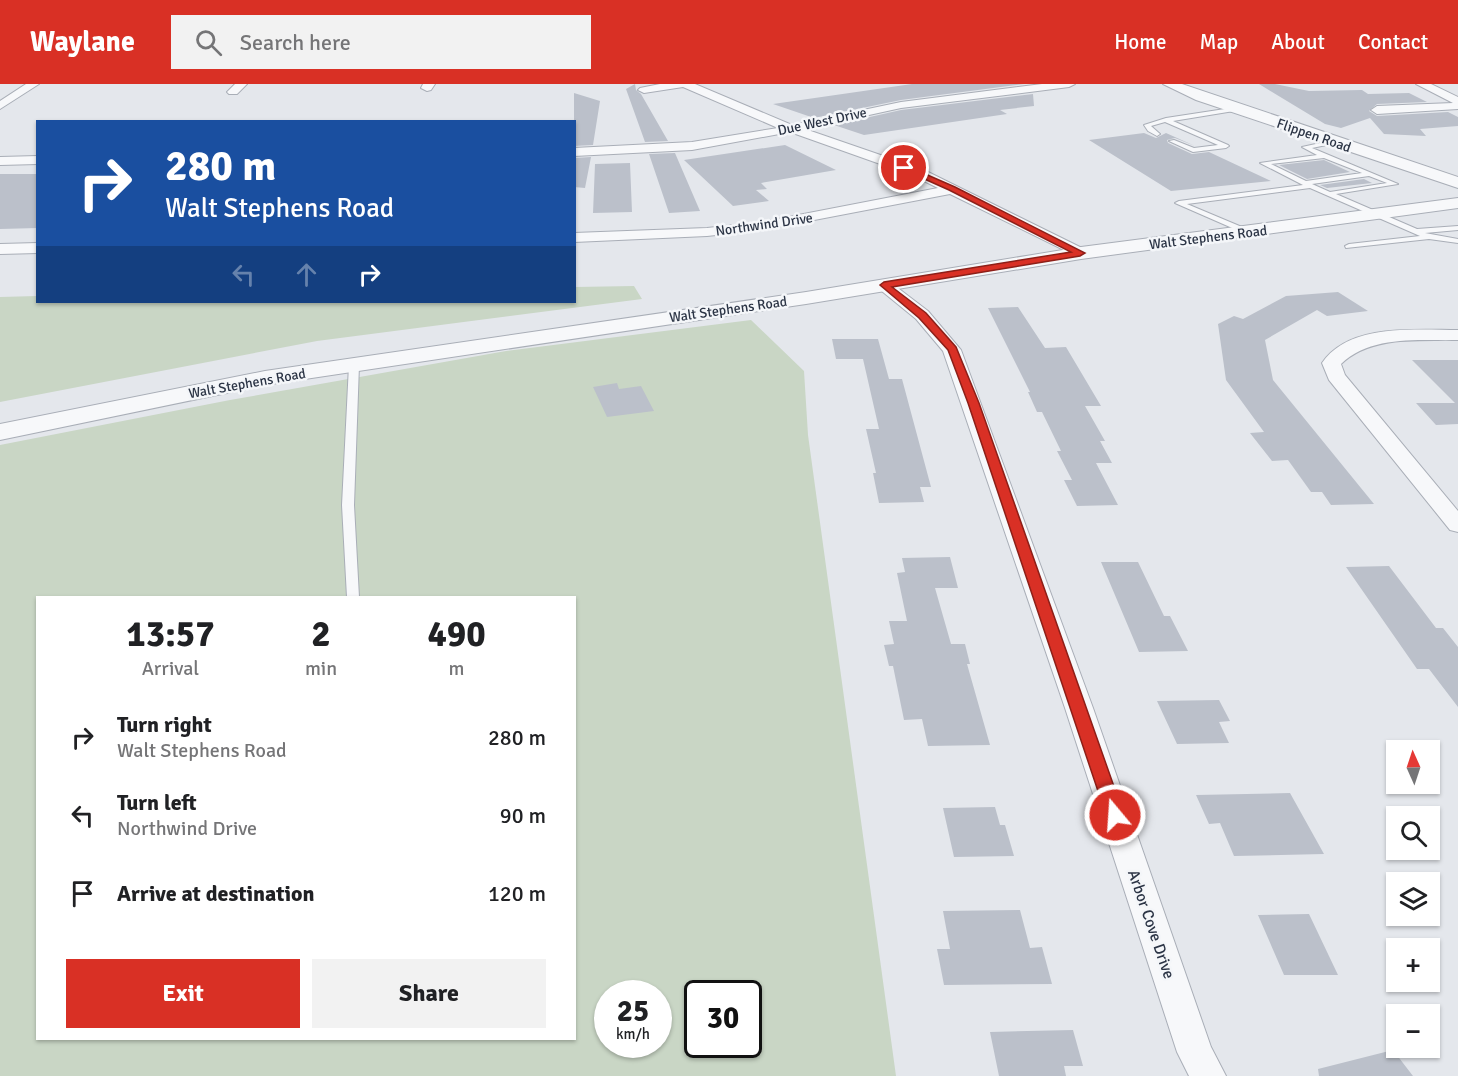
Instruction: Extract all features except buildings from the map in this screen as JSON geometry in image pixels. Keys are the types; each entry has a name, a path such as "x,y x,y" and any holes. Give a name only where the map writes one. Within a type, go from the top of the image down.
{"street":[{"path":"0,106 33,84"},
{"path":"644,90 680,84"},
{"path":"686,84 789,128 890,162 952,189 1080,253"},
{"name":"Due West Drive","path":"576,152 692,146 901,105 1069,84"},
{"name":"Flippen Road","path":"1170,84 1238,109 1329,149 1422,171 1458,183"},
{"path":"1422,84 1458,100"},
{"path":"1377,110 1458,106"},
{"path":"0,161 36,160"},
{"path":"1421,209 1448,199 1449,193 1449,189 1422,171"},
{"name":"Northwind Drive","path":"576,238 683,234 762,226 952,189"},
{"name":"Walt Stephens Road","path":"0,432 265,378 884,285 1080,253 1458,203"},
{"path":"1421,209 1458,209"},
{"path":"0,249 36,248"},
{"name":"Arbor Cove Drive","path":"884,285 922,315 952,350 1071,685 1195,1052 1208,1076"},
{"path":"1458,334 1393,337 1359,343 1340,352 1331,363 1336,376 1458,525"}],"lane":[{"path":"1157,134 1147,125 1238,109"},
{"path":"1166,120 1226,146 1193,150 1172,141"},
{"path":"1331,194 1395,184 1370,174 1329,149 1263,163 1308,184 1331,194 1380,214 1429,237"},
{"path":"1246,232 1179,203 1327,181 1356,179 1370,174"},
{"path":"1356,179 1364,189"},
{"path":"1370,183 1378,187"},
{"path":"1339,187 1348,191"},
{"path":"1417,231 1458,228"},
{"path":"1349,246 1429,237 1458,241"},
{"path":"353,596 348,505 354,365"}],"green space":[{"path":"634,286 642,299 317,341 0,402 0,297 36,296 36,303 576,303 576,287"},
{"path":"751,320 804,371 808,435 896,1076 0,1076 0,445 230,400 506,351"}],"route":[{"path":"904,168 919,173 1080,253 884,285 922,315 952,350 973,403 1115,815"}]}
